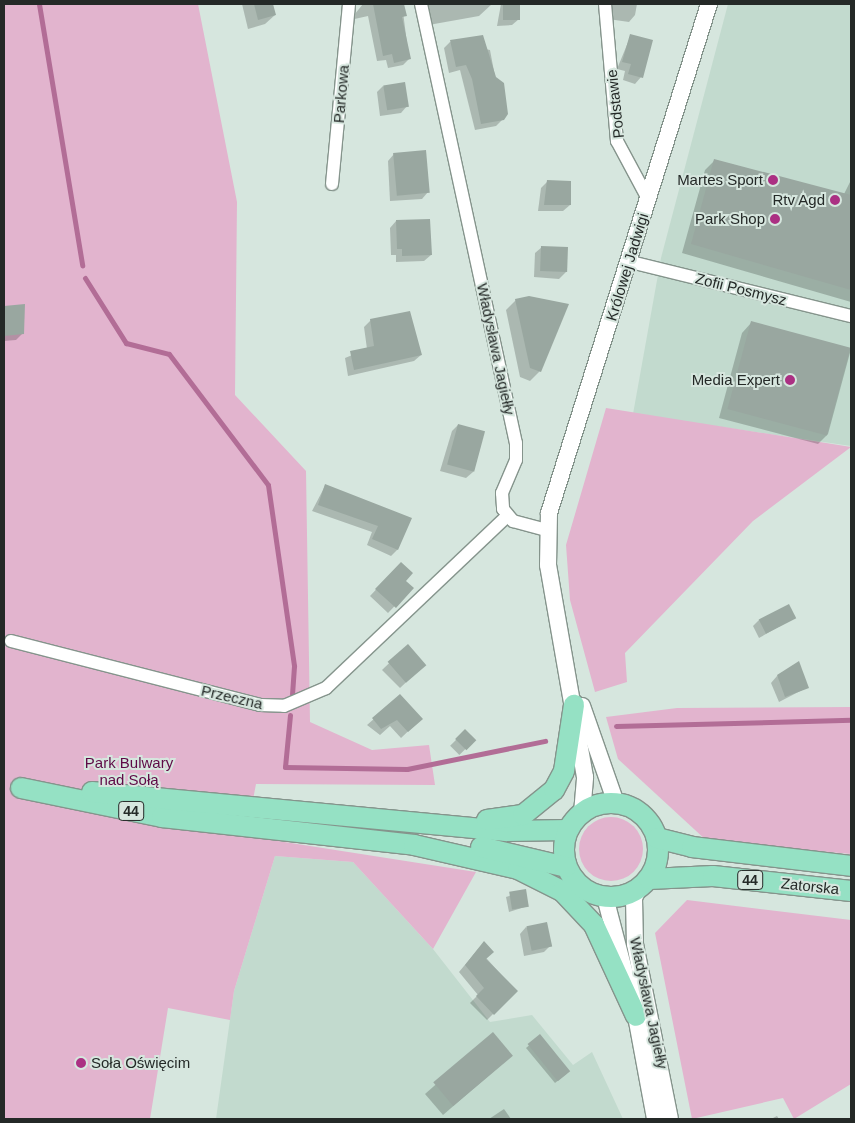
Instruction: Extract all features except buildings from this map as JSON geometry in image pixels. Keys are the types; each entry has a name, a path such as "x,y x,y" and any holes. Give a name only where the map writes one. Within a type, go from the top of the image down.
{"main road":[{"path":"423,824 503,819 536,809 564,771 574,705"},
{"name":"44","path":"12,787 423,824 568,830"},
{"name":"44","path":"12,787 162,817 414,845 492,848 566,867"},
{"path":"604,897 581,887 566,867 568,830 582,813 616,803 642,814 657,838 658,853 644,884"},
{"name":"Zatorska","path":"657,838 692,847 851,866"},
{"path":"414,845 518,869 562,891 594,925 636,1016"},
{"name":"Zatorska","path":"644,884 713,876 851,891"},
{"name":"44","path":"604,897 644,884"}],"street":[{"name":"Parkowa","path":"332,184 349,4"},
{"name":"Władysława Jagiełły","path":"421,4 516,443 516,460 501,502 506,517"},
{"name":"Podstawie","path":"605,4 617,141 647,197"},
{"name":"Królowej Jadwigi","path":"547,530 573,431 631,262 647,197 709,4"},
{"name":"Zofii Posmysz","path":"631,262 851,316"},
{"path":"506,517 547,530 548,565 569,665 585,777 582,813"},
{"name":"Przeczna","path":"11,641 260,705 303,701 326,688 506,517"},
{"path":"569,665 616,803"},
{"name":"Władysława Jagiełły","path":"644,884 634,898 636,944 670,1119"},
{"name":"Władysława Jagiełły","path":"604,897 636,1016 655,1119"}],"shaded area":[{"path":"728,4 851,4 851,446 633,414 661,258"},
{"path":"275,856 353,862 433,949 490,1022 532,1015 573,1065 592,1052 623,1119 216,1119 234,991"}],"green space":[{"name":"Park Bulwary nad Sołą","path":"4,4 198,4 237,202 235,395 306,471 310,722 372,750 429,745 435,785 256,784 246,836 476,872 433,949 353,862 275,856 234,991 230,1020 168,1008 150,1119 4,1119"},
{"path":"606,408 851,447 753,521 625,653 627,682 595,692 570,600 566,545"},
{"path":"851,707 851,854 707,841 618,759 606,717 677,708"},
{"path":"611,817 623,820 634,826 640,837 643,849 640,861 634,872 623,878 611,881 599,878 588,872 582,861 579,849 582,837 588,826 599,820"},
{"path":"687,900 851,920 851,1084 794,1119 783,1098 692,1119 655,933"}],"waterway":[{"path":"39,4 82,265"},
{"path":"85,278 126,343 169,354 268,485 294,666 292,694"},
{"path":"290,715 285,767 407,769 545,741"},
{"path":"616,726 851,720"}],"place":[{"name":"Martes Sport","path":"773,180"},
{"name":"Rtv Agd","path":"835,200"},
{"name":"Park Shop","path":"775,219"},
{"name":"Media Expert","path":"790,380"},
{"name":"Soła Oświęcim","path":"81,1063"}]}
